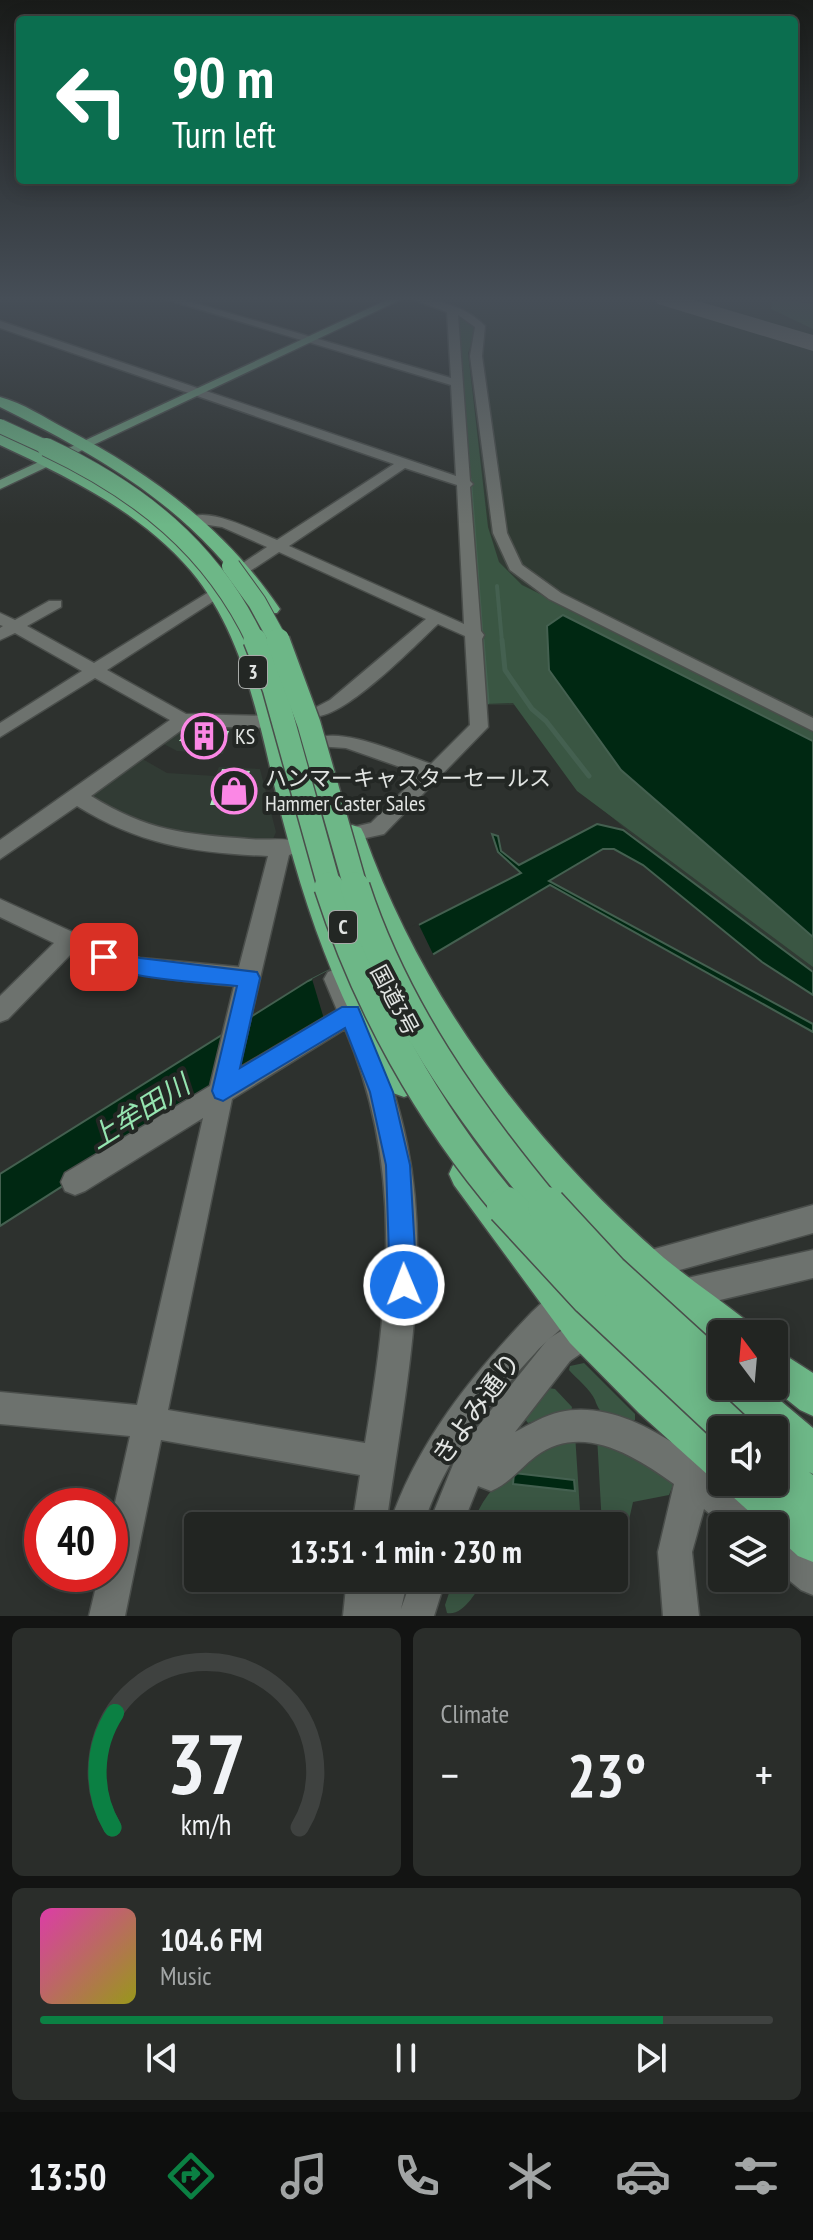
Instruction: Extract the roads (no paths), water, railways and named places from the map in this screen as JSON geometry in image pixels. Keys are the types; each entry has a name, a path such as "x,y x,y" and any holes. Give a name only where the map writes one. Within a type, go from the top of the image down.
{"highway":[{"name":"国道3号","path":"0,401 82,446 195,519 245,568 287,639 316,712 363,871 391,933 434,1014 491,1095 593,1213 645,1265 717,1320"},
{"name":"C","path":"0,415 74,450 148,492 211,542 242,578 269,623 289,666 339,837 376,945 449,1080 511,1167 556,1221 652,1317 708,1364"},
{"name":"C","path":"0,426 94,474 142,503 196,547 225,583 251,627 270,671 315,842 353,958 423,1092 487,1185 534,1242 635,1345 716,1416"},
{"name":"国道3号","path":"0,439 107,495 157,531 196,566 217,592 244,646 271,722 291,846 351,1009 374,1037 490,1210 583,1330 652,1400 708,1449"},
{"path":"788,1377 813,1397"},
{"path":"750,1400 813,1454"},
{"path":"788,1480 813,1501"},
{"path":"762,1496 813,1541"}],"main road":[{"path":"0,485 235,374"}],"street":[{"path":"146,374 466,484"},
{"path":"426,374 459,384"},
{"path":"352,834 377,829 479,727 459,374"},
{"path":"478,374 500,533 515,567 555,596 813,725"},
{"path":"245,568 280,548 405,462"},
{"path":"195,519 225,523 476,635"},
{"path":"0,731 217,592"},
{"path":"5,627 55,604"},
{"path":"316,712 336,704 436,618"},
{"path":"5,627 95,671 183,720 271,722"},
{"path":"0,851 183,720"},
{"path":"323,742 347,742 434,772"},
{"path":"76,796 123,826 175,842 291,846 235,1029 107,1616"},
{"path":"0,907 68,943 140,967 250,978"},
{"path":"0,1012 68,943"},
{"path":"75,1182 226,1080 351,1009 382,1092 402,1199 404,1285 371,1512"},
{"name":"きよみ通り","path":"410,1512 449,1436 539,1325 563,1303 645,1265 813,1219"},
{"path":"583,1330 684,1293 728,1287 813,1264"},
{"name":"きよみ通り","path":"451,1512 471,1462 559,1350 583,1330"},
{"path":"0,1408 147,1422 378,1462"},
{"path":"471,1462 491,1475 506,1457 536,1436 572,1424 626,1432 657,1449 733,1512"},
{"path":"681,1616 675,1552 689,1501 691,1477"},
{"path":"788,1557 813,1578"},
{"path":"361,1616 363,1592"},
{"path":"381,1616 387,1592"},
{"path":"416,1616 424,1592"}],"water":[{"path":"563,615 813,741 813,937 621,770 549,670 547,626"},
{"name":"上牟田川","path":"597,824 623,830 813,972 813,995 762,962 643,865 614,849 603,849 549,881 813,1024 813,1032 550,885 324,1019 0,1226 0,1174 308,981 521,873 498,852 492,834 498,836 501,851 519,865"},
{"path":"514,1473 574,1480 575,1491 513,1484"}],"waterway":[{"path":"470,480 482,642"},
{"path":"497,586 502,642"},
{"path":"482,640 487,702"},
{"path":"502,640 505,670 532,709 546,721 589,776"}],"place":[{"name":"KS","path":"204,736"},
{"name":"ハンマーキャスターセールス Hammer Caster Sales","path":"234,791"}]}
